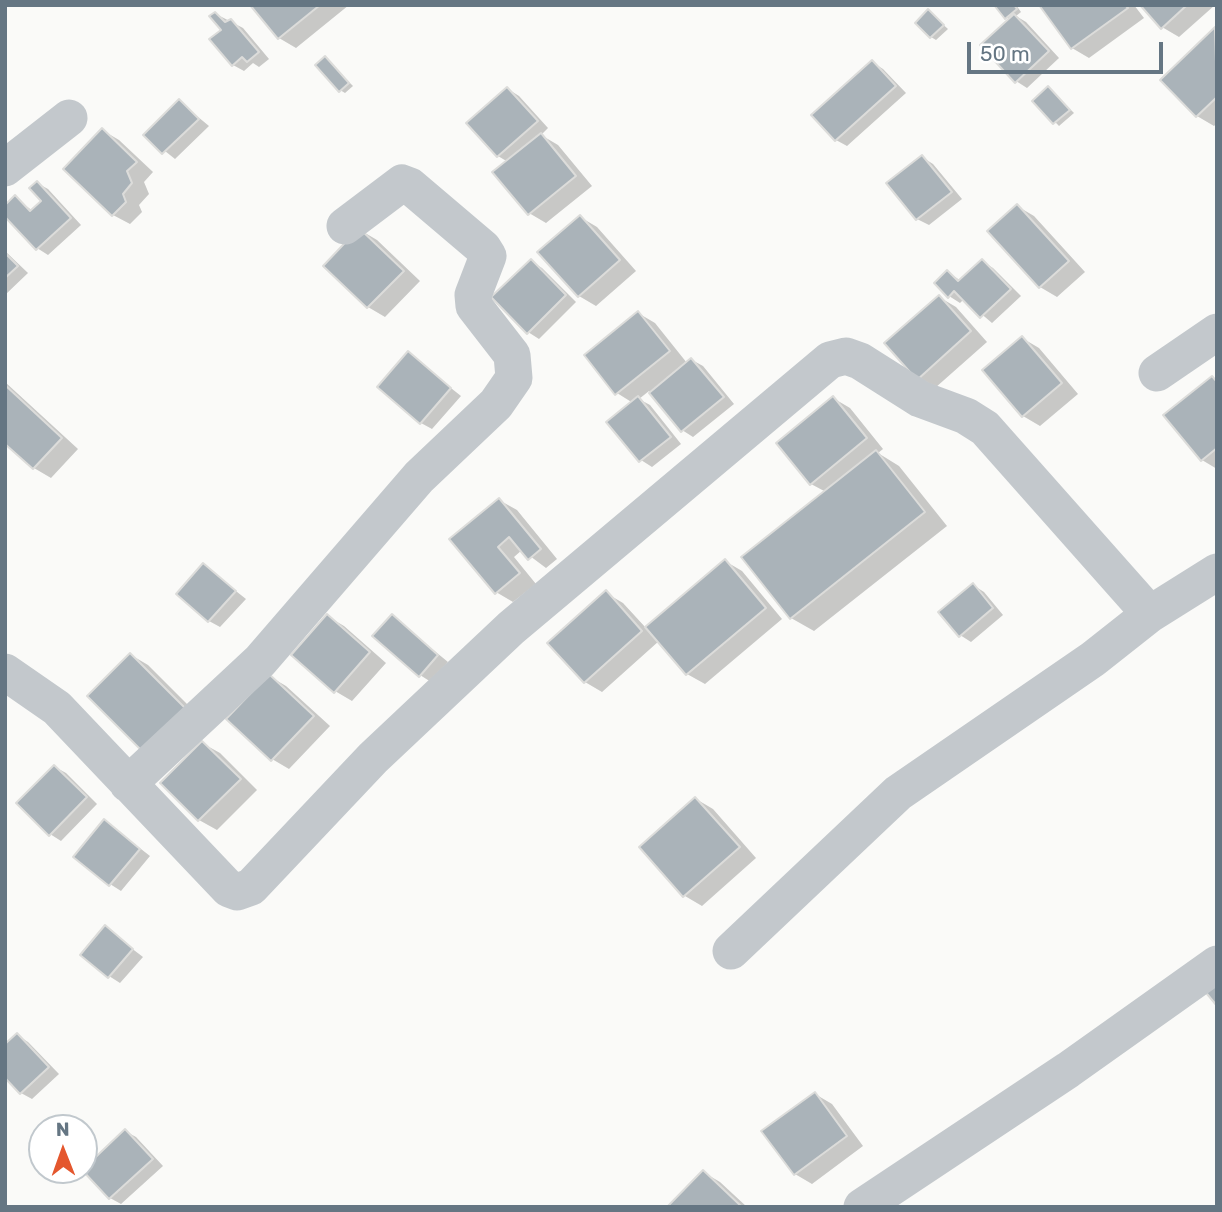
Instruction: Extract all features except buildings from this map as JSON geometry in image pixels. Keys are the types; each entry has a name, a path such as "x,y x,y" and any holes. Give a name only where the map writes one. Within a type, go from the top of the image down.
{"street":[{"path":"5,168 69,118"},
{"path":"128,784 260,661 419,477 496,404 514,378 512,355 474,306 473,295 488,256 483,248 410,186 402,183 345,226"},
{"path":"1157,373 1217,332"},
{"path":"5,672 57,708 229,889 237,892 251,887 373,758 511,628 830,360 846,356 860,361 920,399 967,416 985,428 1150,614"},
{"path":"731,951 898,793 1093,659 1150,614 1217,572"},
{"path":"862,1207 1068,1070 1217,964"}]}
